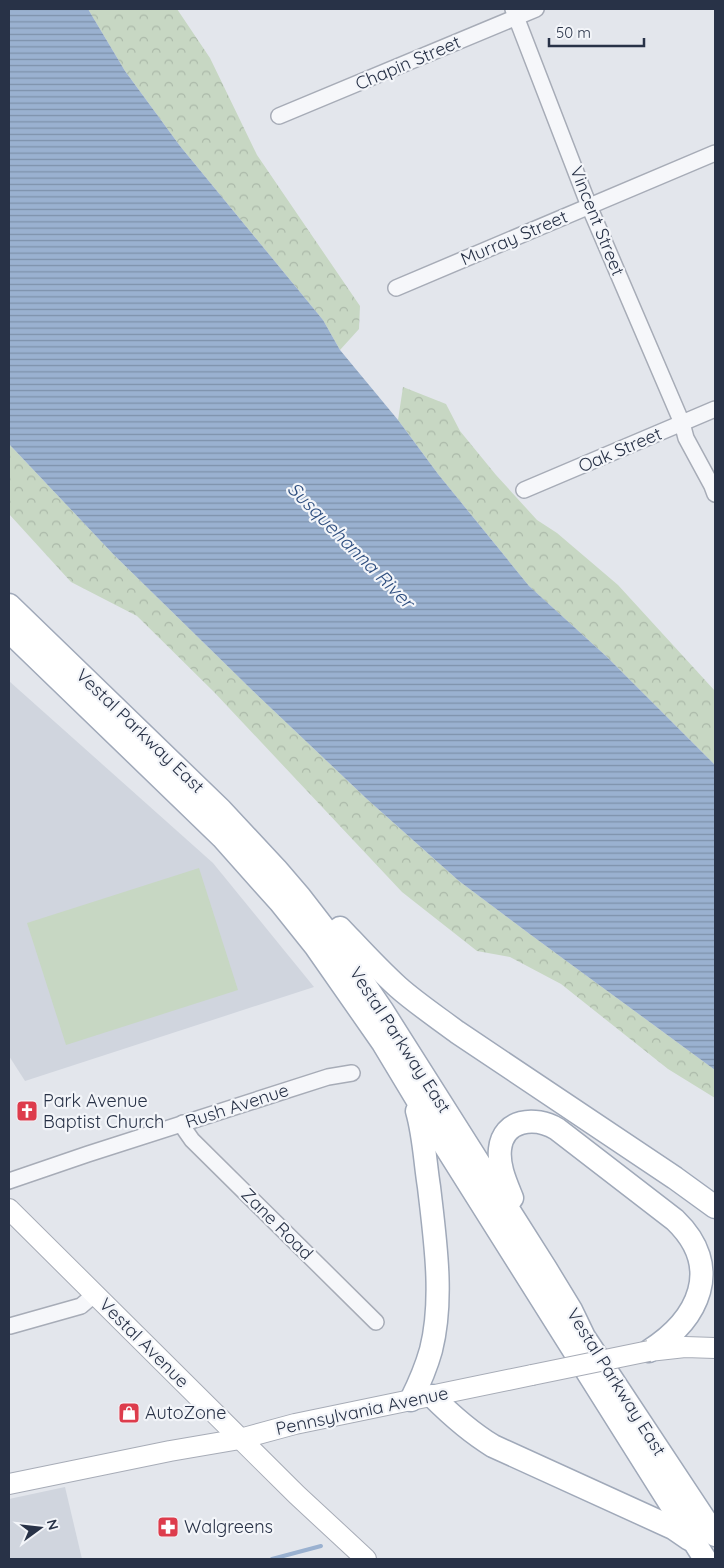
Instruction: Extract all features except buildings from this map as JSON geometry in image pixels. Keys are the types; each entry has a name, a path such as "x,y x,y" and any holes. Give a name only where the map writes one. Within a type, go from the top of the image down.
{"main road":[{"name":"Vestal Parkway East","path":"9,604 221,810 276,869 329,934 373,996 546,1269 706,1547"},
{"name":"Vestal Parkway East","path":"9,631 201,816 261,880 298,924 366,1018 442,1141 706,1547"},
{"path":"276,869 289,870 365,955 399,988 430,1012 456,1032 675,1178 715,1207"},
{"path":"397,1067 412,1098 421,1126 434,1225 437,1280 435,1325 431,1350 425,1369 422,1398 493,1446 673,1528 706,1547"},
{"path":"546,1269 507,1185 500,1157 501,1143 506,1133 516,1125 527,1121 544,1123 557,1129 675,1220 694,1242 699,1254 702,1272 702,1284 697,1301 676,1331 648,1351"}],"street":[{"name":"Chapin Street","path":"279,116 515,13 536,9"},
{"name":"Vincent Street","path":"515,13 589,206 682,423 686,438 715,494"},
{"name":"Murray Street","path":"396,288 715,153"},
{"name":"Oak Street","path":"524,490 715,409"},
{"name":"Rush Avenue","path":"9,1181 183,1123 328,1078 352,1073"},
{"name":"Zane Road","path":"183,1123 185,1130 192,1140 376,1322"},
{"name":"Vestal Avenue","path":"9,1209 362,1558"},
{"path":"10,1326 81,1306 95,1294"},
{"name":"Pennsylvania Avenue","path":"9,1484 240,1439 295,1424 648,1351 685,1347 715,1348"}],"shaded area":[{"path":"9,681 213,863 314,987 25,1081 9,1056"},
{"path":"65,1487 82,1559 9,1559 9,1499"}],"green space":[{"path":"88,9 177,9 210,58 257,155 360,306 359,329 340,350 323,320 180,146 125,71"},
{"path":"403,387 446,404 460,431 496,475 537,520 557,533 618,585 715,691 715,765 607,657 529,586 438,474 398,420"},
{"path":"9,444 114,555 252,690 368,800 459,881 715,1070 715,1098 668,1069 561,984 510,957 477,951 402,892 214,692 137,616 71,582 9,514"},
{"path":"199,868 238,990 66,1045 27,923"}],"water":[{"name":"Susquehanna River","path":"9,9 88,9 125,71 180,146 323,320 340,350 398,420 438,474 529,586 607,657 715,765 715,1070 459,881 368,800 252,690 114,555 9,444"}],"waterway":[{"path":"272,1559 321,1546"}],"place":[{"name":"Park Avenue Baptist Church","path":"27,1111"},
{"name":"AutoZone","path":"129,1413"},
{"name":"Walgreens","path":"168,1527"}]}
